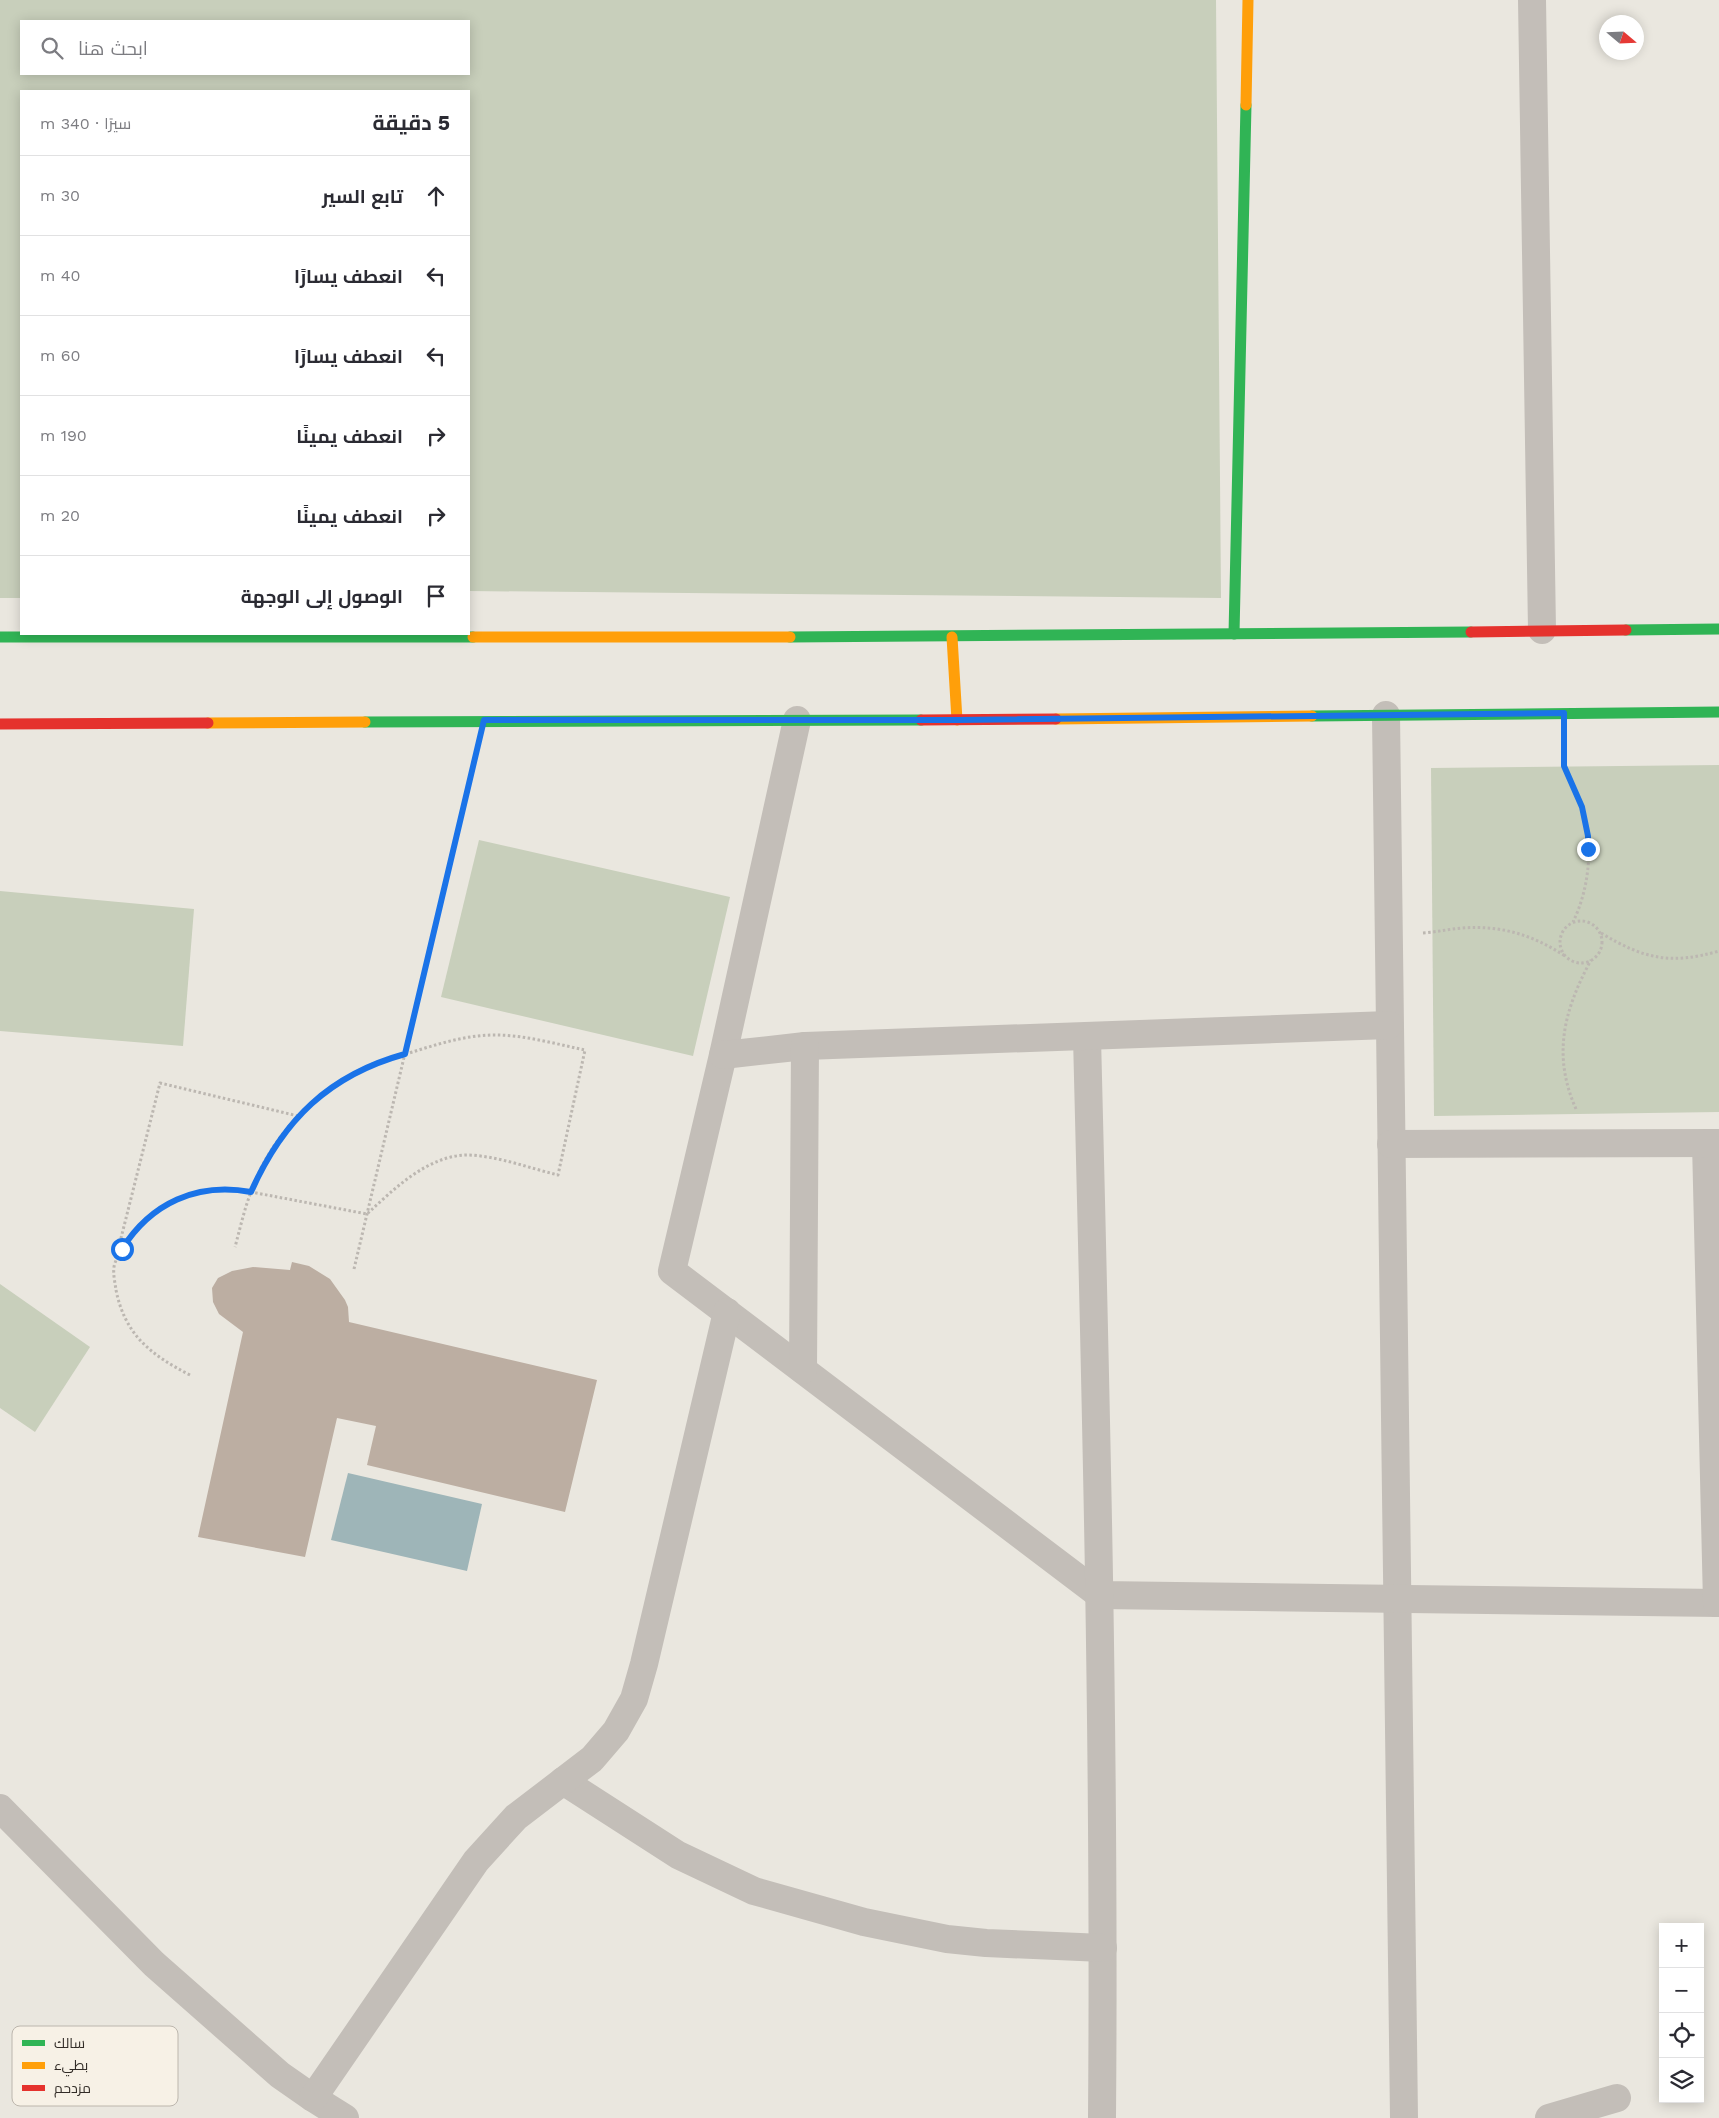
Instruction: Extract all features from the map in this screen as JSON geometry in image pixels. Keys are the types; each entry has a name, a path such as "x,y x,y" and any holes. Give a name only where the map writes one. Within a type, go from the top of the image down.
{"street":[{"path":"1234,634 1248,0"},
{"path":"1532,0 1542,630"},
{"path":"0,637 952,637 1719,629"},
{"path":"952,637 957,720"},
{"path":"0,724 484,720 957,720 1719,712"},
{"path":"1386,715 1404,2118"},
{"path":"797,720 724,1055 672,1270 1100,1595 1718,1603 1713,1143 1391,1144"},
{"path":"724,1055 805,1046 1389,1025"},
{"path":"1087,1037 1100,1595 1103,1948 1102,2118"},
{"path":"804,1370 805,1046"},
{"path":"312,2098 476,1861 516,1817 592,1759 616,1731 634,1699 644,1664 727,1312"},
{"path":"563,1781 678,1856 754,1891 864,1922 939,1937 986,1943 1103,1948"},
{"path":"0,1808 154,1964 280,2075 312,2098 345,2118"},
{"path":"1549,2118 1617,2098"}],"path":[{"path":"1564,713 1564,766 1582,807 1588,836 1587,878 1580,907 1573,922"},
{"path":"354,1269 484,720"},
{"path":"1565,956 1560,946 1560,939 1565,927 1573,922 1584,920 1628,949 1653,958 1679,959 1719,951"},
{"path":"1388,934 1433,933 1460,928 1496,928 1533,937 1573,962 1580,964 1591,960"},
{"path":"1580,1144 1578,1114 1569,1090 1562,1050 1565,1023 1569,1010 1580,981 1591,960 1599,953 1602,946 1601,933"},
{"path":"235,1247 251,1192 270,1152 298,1116 321,1096 356,1072 371,1064 458,1039 496,1036 514,1037 585,1050 558,1175 485,1157 466,1155 451,1158 421,1170 396,1187 367,1214"},
{"path":"190,1374 162,1360 138,1340 120,1304 115,1281 114,1264 160,1083 298,1116"},
{"path":"114,1264 138,1226 171,1201 215,1190 230,1189 251,1192 367,1214"}],"green space":[{"path":"0,0 1216,0 1221,598 470,591 470,90 20,90 20,598 0,598"},
{"path":"1719,765 1719,1112 1434,1116 1431,768"},
{"path":"479,840 730,897 693,1056 441,997"},
{"path":"0,891 194,909 183,1046 0,1031"},
{"path":"0,1284 90,1347 35,1432 0,1408"}],"water":[{"path":"348,1473 482,1504 467,1571 331,1540"}],"building":[{"path":"292,1262 309,1266 330,1279 345,1300 348,1307 349,1322 597,1380 565,1512 367,1465 376,1426 337,1418 305,1557 198,1537 243,1332 219,1314 213,1302 212,1288 218,1278 232,1271 253,1267 290,1270"}],"traffic: fast":[{"path":"1234,634 1246,105"},
{"path":"1626,630 1719,629"},
{"path":"790,637 1471,632"},
{"path":"0,637 473,637"},
{"path":"1312,716 1719,712"},
{"path":"365,722 921,720"}],"traffic: slow":[{"path":"1246,105 1248,0"},
{"path":"473,637 790,637"},
{"path":"952,637 957,720"},
{"path":"1056,719 1312,716"},
{"path":"208,723 365,722"}],"traffic: jam":[{"path":"1471,632 1626,630"},
{"path":"921,720 1056,719"},
{"path":"0,724 208,723"}],"route":[{"path":"122,1249 138,1226 171,1201 215,1190 230,1189 251,1192 260,1171 279,1138 304,1110 356,1072 371,1064 405,1054 484,720 957,720 1564,713 1564,766 1582,807 1588,836 1588,849"}]}
